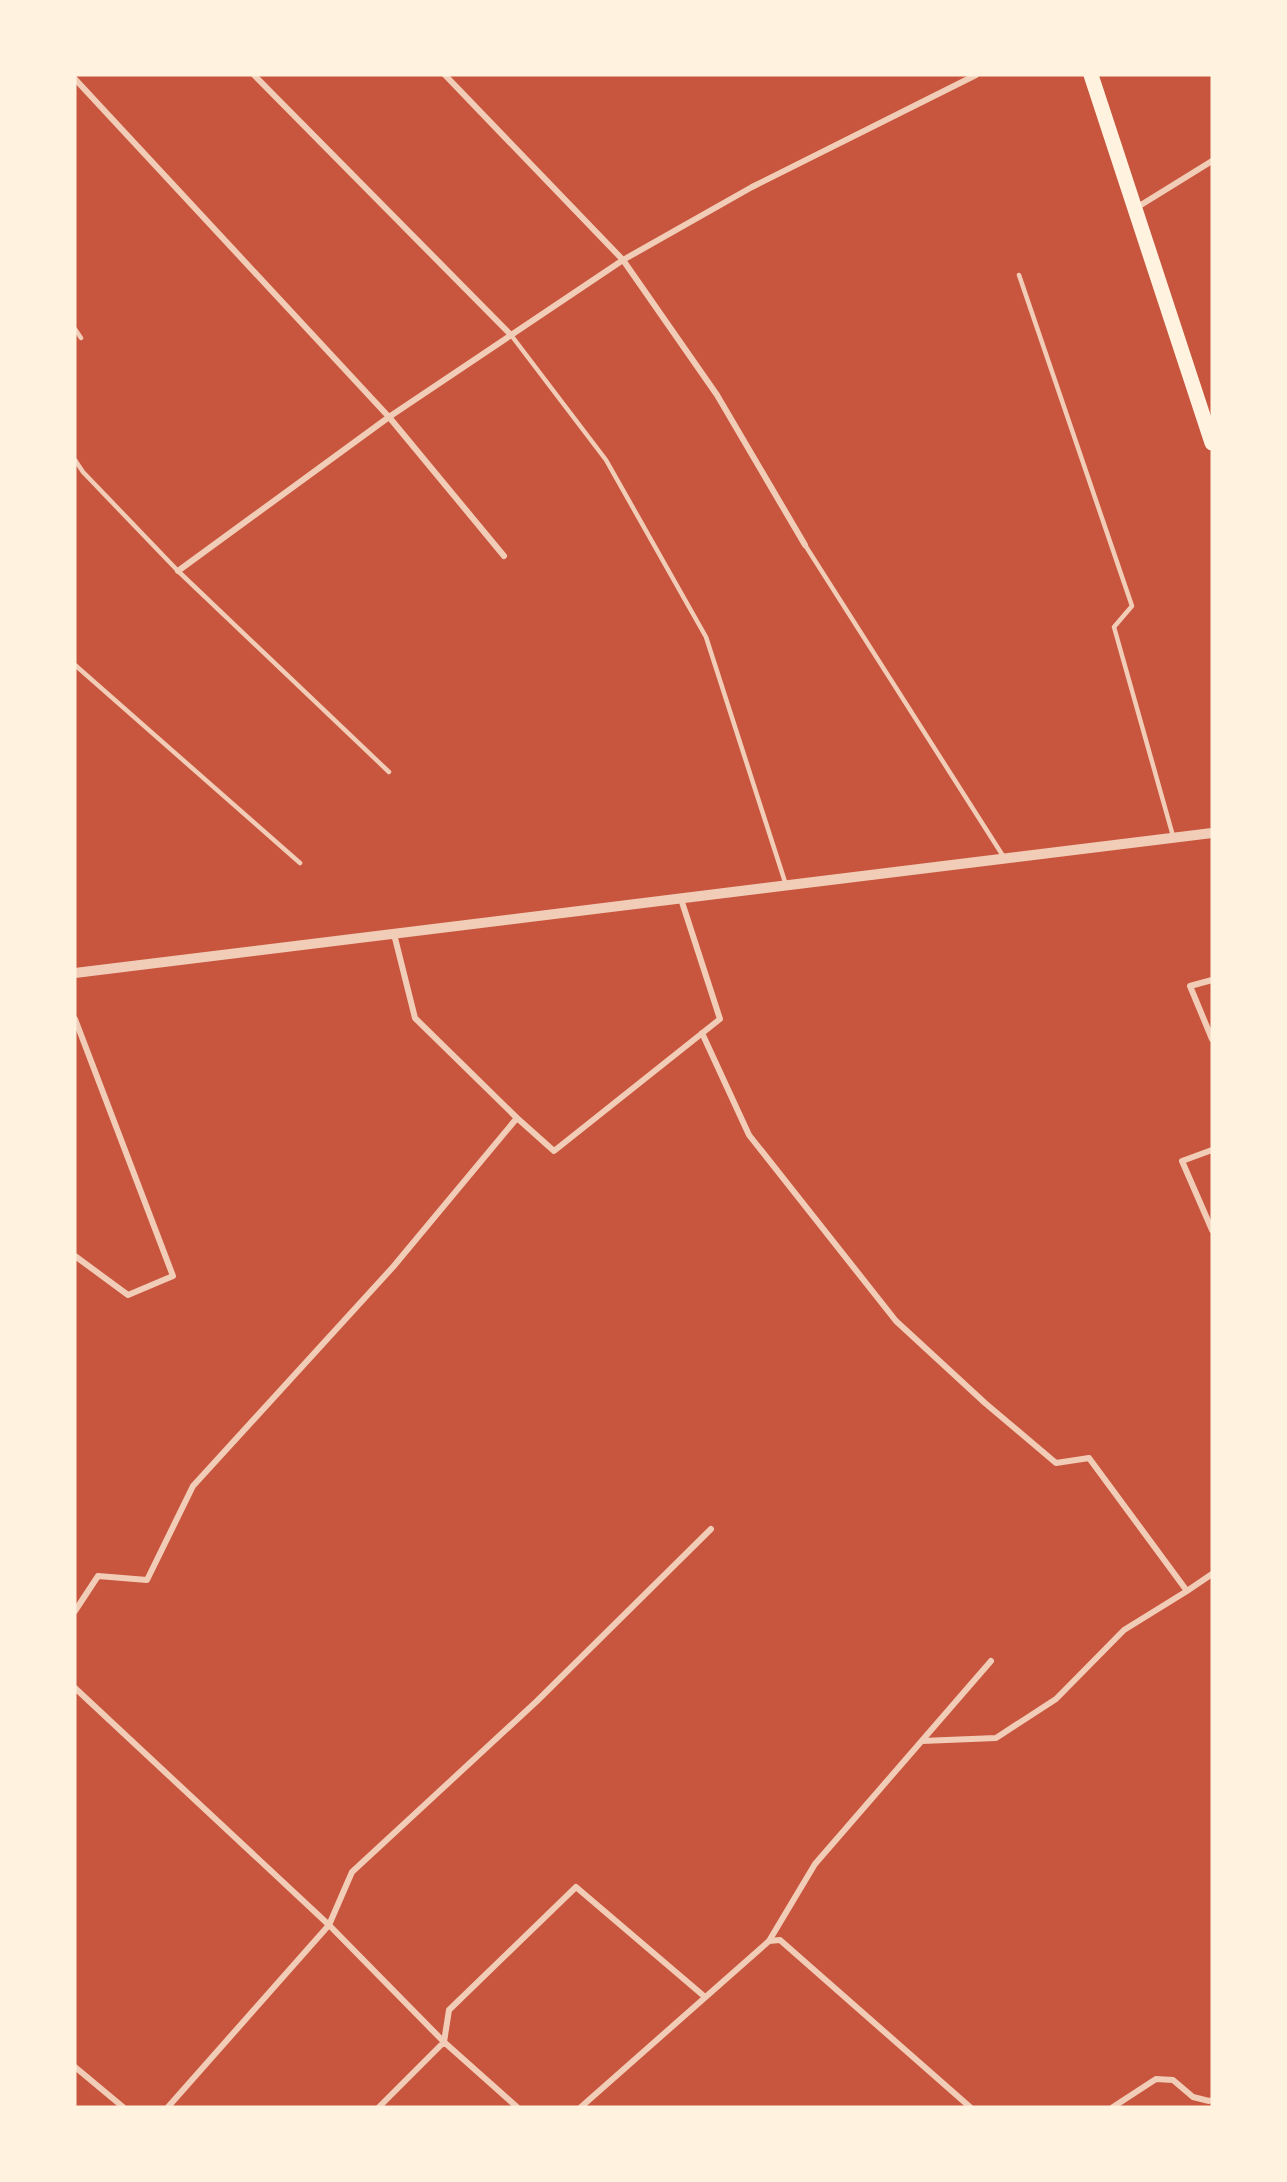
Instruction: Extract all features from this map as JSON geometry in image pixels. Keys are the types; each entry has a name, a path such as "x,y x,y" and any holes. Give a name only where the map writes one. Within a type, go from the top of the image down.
{"main road":[{"path":"1091,75 1212,443"}],"street":[{"path":"254,75 511,335"},
{"path":"445,75 623,261 717,395 805,544"},
{"path":"178,571 389,417 623,261 752,187 976,75"},
{"path":"75,79 389,417 504,556"},
{"path":"1135,208 1212,161"},
{"path":"75,973 1212,833"},
{"path":"394,934 415,1018 554,1151 720,1019 681,899"},
{"path":"1212,980 1191,986 1212,1039"},
{"path":"75,1019 173,1276 129,1295 75,1256"},
{"path":"702,1034 749,1135 896,1321 985,1403 1056,1463 1089,1458 1187,1591"},
{"path":"75,1611 98,1576 147,1580 193,1486 393,1267 517,1118"},
{"path":"1212,1150 1182,1161 1212,1230"},
{"path":"168,2107 329,1925 352,1872 537,1701 711,1529"},
{"path":"922,1741 996,1738 1056,1699 1124,1630 1212,1574"},
{"path":"581,2107 769,1941 815,1864 991,1661"},
{"path":"75,1689 329,1925 444,2042 517,2107"},
{"path":"379,2107 444,2042 449,2010 576,1887 705,1996"},
{"path":"769,1941 780,1940 970,2107"},
{"path":"75,2067 123,2107"},
{"path":"1113,2107 1156,2079 1173,2080 1193,2097 1212,2100"}],"lane":[{"path":"1019,275 1132,606 1114,627 1174,838"},
{"path":"75,329 81,338"},
{"path":"511,335 606,460 706,637 786,886"},
{"path":"75,460 83,472 178,571 389,772"},
{"path":"805,544 1005,859"},
{"path":"75,664 300,863"}]}
